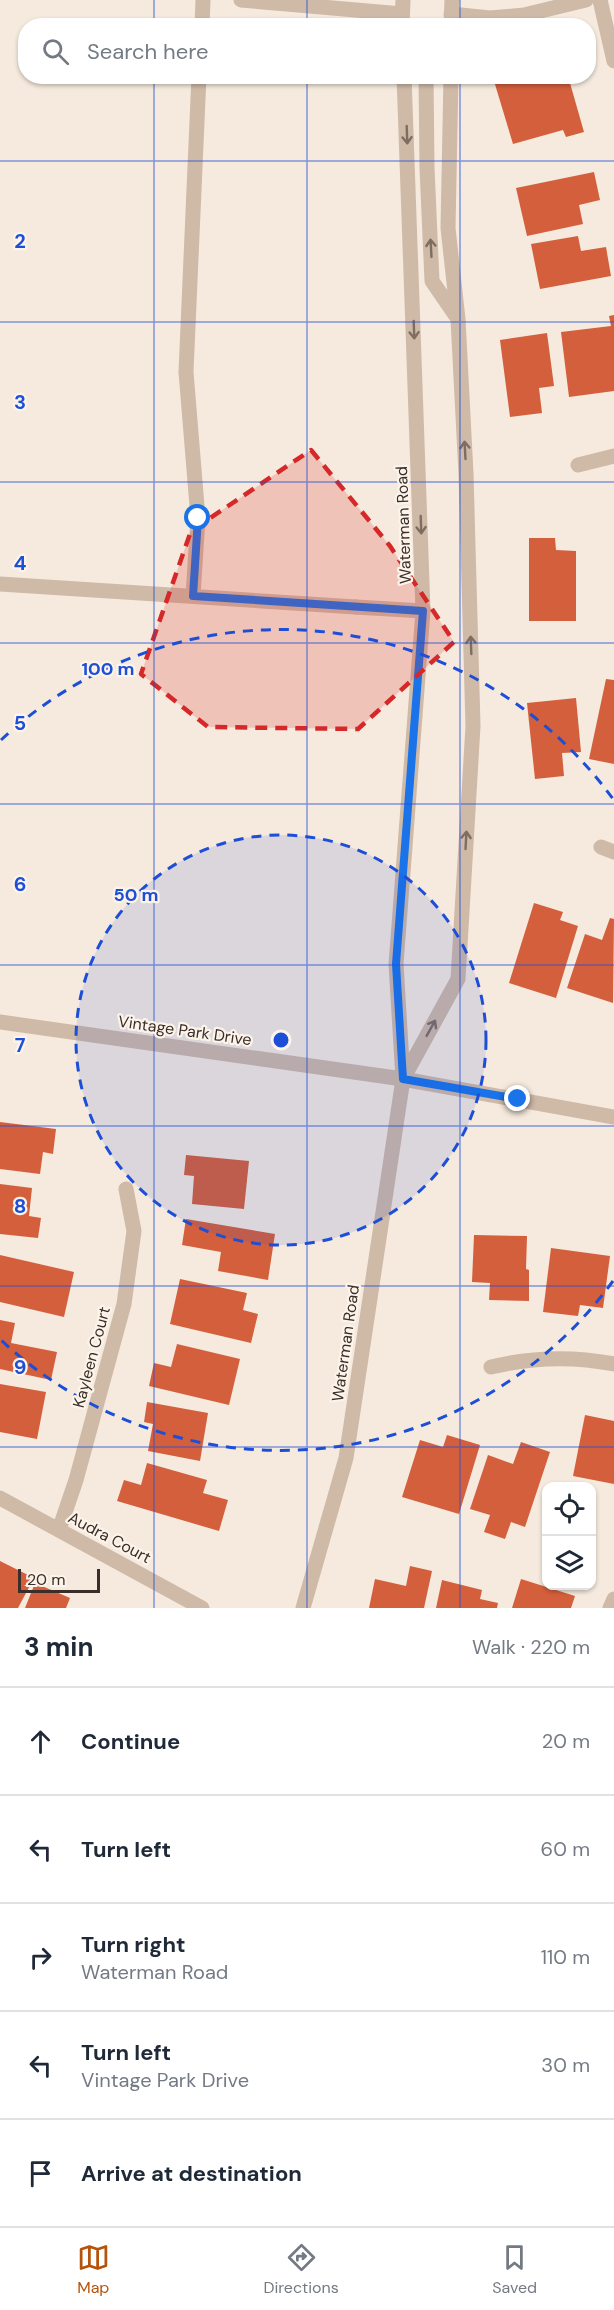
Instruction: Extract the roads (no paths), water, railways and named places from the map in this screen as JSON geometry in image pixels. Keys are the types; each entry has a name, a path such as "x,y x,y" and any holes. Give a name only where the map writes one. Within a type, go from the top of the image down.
{"street":[{"path":"202,18 203,0"},
{"path":"241,0 404,16"},
{"path":"451,13 490,18 524,15 586,0"},
{"path":"600,0 614,61"},
{"path":"193,596 198,518 186,372 199,84"},
{"name":"Waterman Road","path":"303,1608 346,1458 403,1079 396,964 423,611 404,84"},
{"path":"426,84 432,281 458,319"},
{"name":"Waterman Road","path":"403,1079 458,979 473,726 466,474 458,319 448,228 451,84"},
{"path":"578,465 614,456"},
{"path":"0,584 423,611"},
{"name":"Vintage Park Drive","path":"0,1022 403,1079 614,1118"},
{"name":"Kayleen Court","path":"59,1530 76,1480 124,1304 134,1231 126,1189"},
{"path":"491,1367 551,1358 592,1360 614,1364"},
{"name":"Audra Court","path":"0,1498 202,1608"},
{"path":"610,1608 614,1599"}]}
